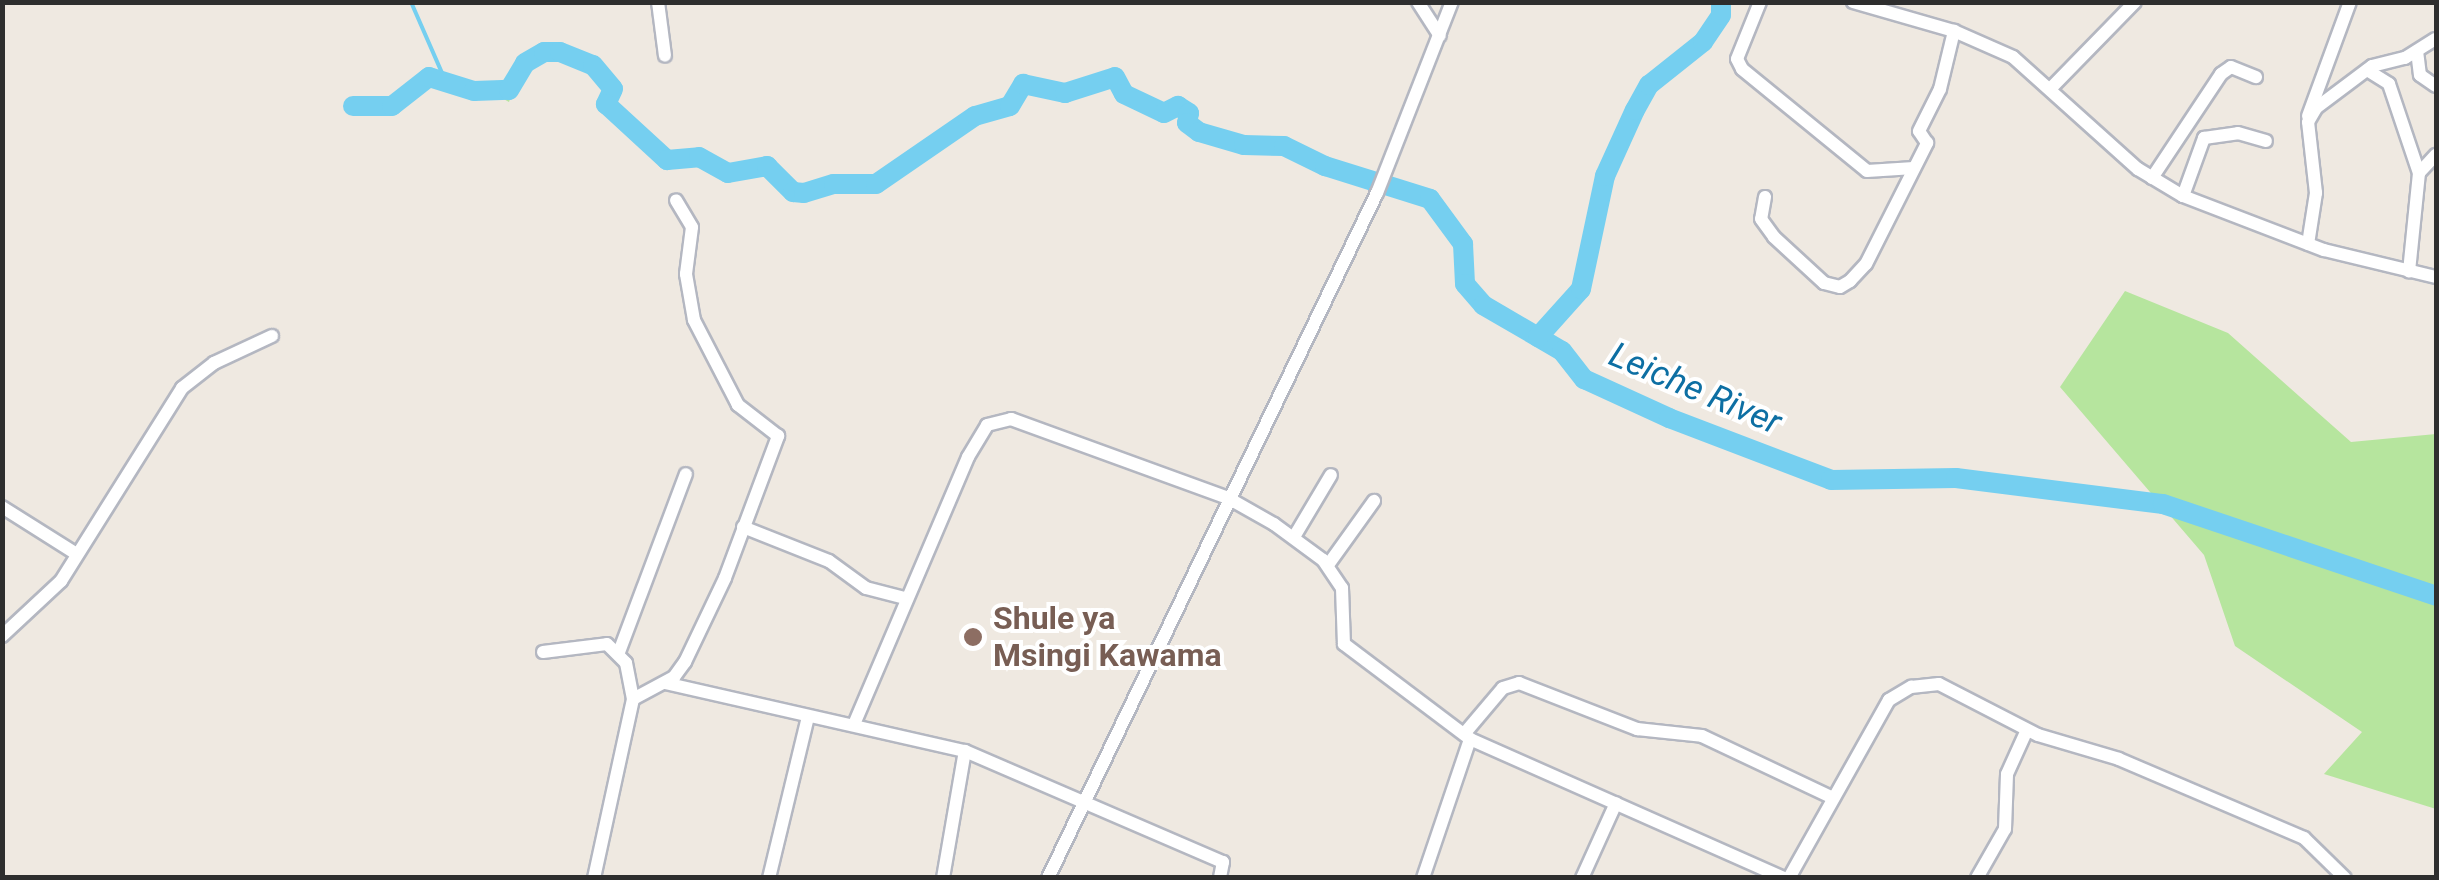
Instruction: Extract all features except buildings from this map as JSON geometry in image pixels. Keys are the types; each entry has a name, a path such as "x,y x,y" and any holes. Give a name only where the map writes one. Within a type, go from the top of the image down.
{"street":[{"path":"658,2 665,56"},
{"path":"1418,2 1440,36"},
{"path":"1048,878 1377,192 1452,2"},
{"path":"1760,2 1738,59 1742,68 1867,171 1914,168"},
{"path":"1853,2 1876,5 1954,31 2013,58 2053,86 2152,178 2183,196 2308,244 2436,277"},
{"path":"2053,86 2135,2"},
{"path":"2308,244 2316,193 2308,104 2350,2"},
{"path":"1764,197 1760,219 1766,229 1824,283 1840,288 1866,264 1927,143 1920,128 1940,89 1954,31"},
{"path":"2309,118 2324,96 2367,70 2417,51 2436,39"},
{"path":"2417,51 2420,74 2436,86"},
{"path":"2152,178 2221,74 2231,67 2256,77"},
{"path":"2367,70 2389,84 2419,173 2410,271"},
{"path":"2183,196 2204,138 2238,133 2266,140"},
{"path":"2419,173 2436,155"},
{"path":"633,699 665,683 685,662 778,436 738,405 694,320 686,274 692,227 676,200"},
{"path":"2,636 61,581 75,553 182,388 214,363 272,336"},
{"path":"855,722 968,458 986,425 1000,418 1228,498 1294,537 1328,565 1342,588 1344,644 1467,736 1786,878 1889,700 1911,687 1956,688 2027,730 2119,759 2304,838 2344,878"},
{"path":"619,652 686,474"},
{"path":"1294,537 1331,475"},
{"path":"1328,565 1374,500"},
{"path":"2,507 75,553"},
{"path":"743,526 829,561 866,588 905,598"},
{"path":"543,652 594,642 619,652 630,669 633,699 594,878"},
{"path":"665,683 808,717 855,722 965,751 1223,862 1220,878"},
{"path":"1424,878 1467,736 1495,696 1519,684 1637,729 1702,736 1831,797"},
{"path":"768,878 808,717"},
{"path":"1977,878 2005,830 2007,774 2027,730"},
{"path":"943,878 965,751"},
{"path":"1582,878 1616,803"}],"green space":[{"path":"522,64 509,102 491,92 471,97 476,85 504,84"},
{"path":"2125,291 2228,333 2351,442 2436,434 2436,809 2324,774 2362,732 2235,646 2204,555 2060,387"}],"waterway":[{"path":"411,2 445,80"},
{"path":"1538,337 1581,289 1605,176 1635,110 1649,85 1703,42 1721,15 1721,2"},
{"name":"Leiche River","path":"353,106 392,106 429,77 474,91 509,90 525,63 544,52 560,52 593,65 613,89 606,104 667,160 699,157 728,173 767,166 793,192 804,193 834,184 876,184 975,116 1010,106 1023,84 1065,93 1115,77 1124,94 1164,113 1178,106 1189,113 1187,123 1199,132 1244,145 1284,146 1325,166 1430,199 1463,244 1465,284 1483,305 1562,351 1584,379 1669,418 1831,480 1956,478 2163,504 2436,596"}],"place":[{"name":"Shule ya Msingi Kawama","path":"973,637"}]}
